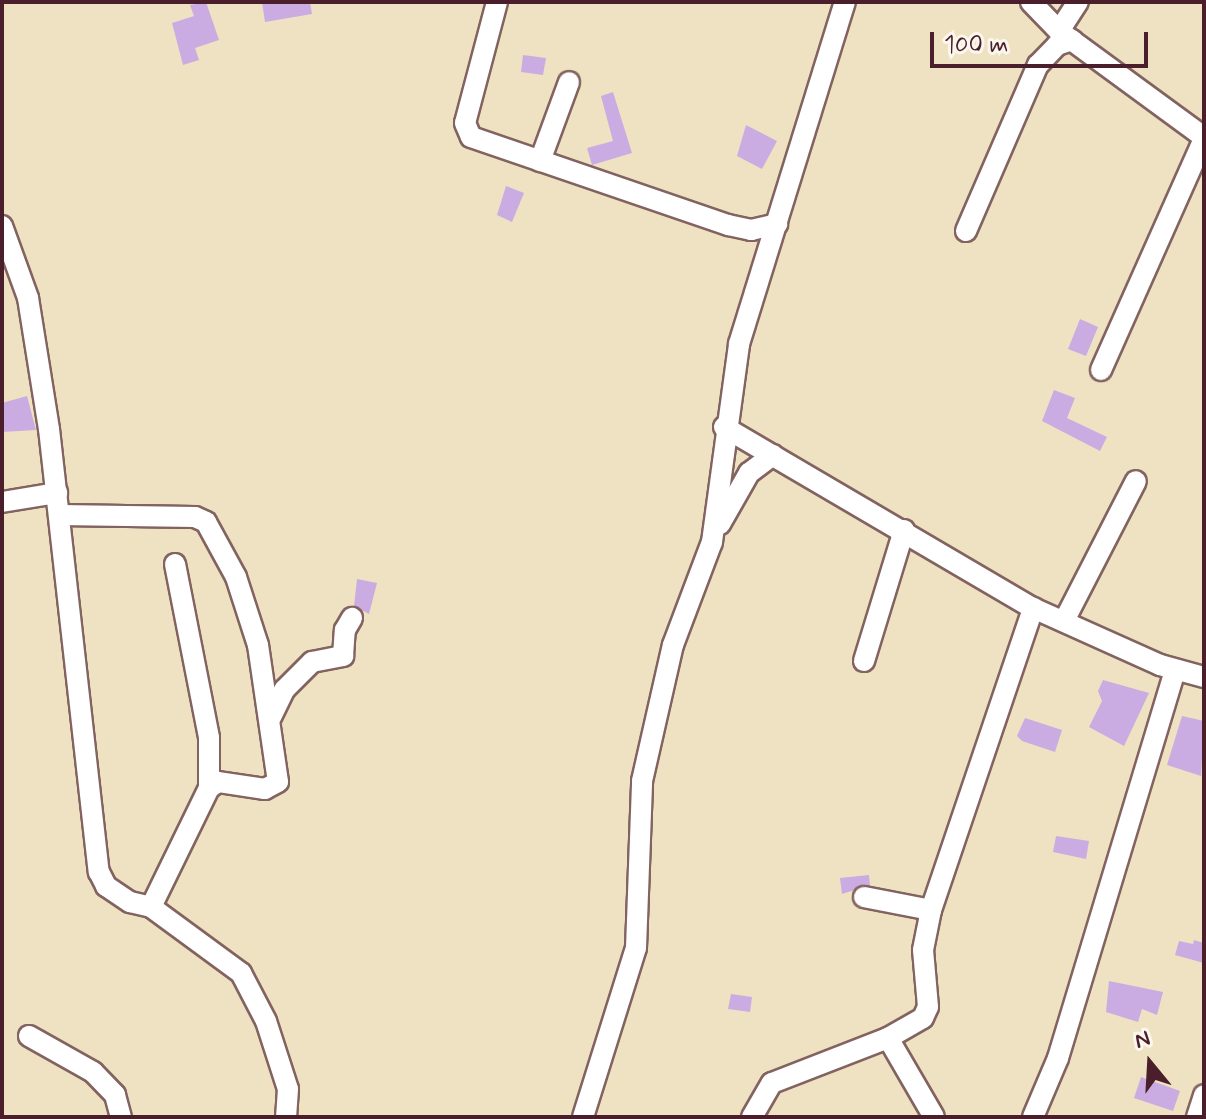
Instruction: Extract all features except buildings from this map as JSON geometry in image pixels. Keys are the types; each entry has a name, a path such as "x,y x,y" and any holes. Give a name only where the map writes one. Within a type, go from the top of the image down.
{"street":[{"path":"497,2 466,131 471,137 728,225 751,230 777,224"},
{"path":"712,542 724,427 739,344 845,2"},
{"path":"1031,2 1066,36 1202,132 1101,370"},
{"path":"966,231 1038,65 1066,36 1078,2"},
{"path":"540,161 569,82"},
{"path":"2,226 28,298 57,493 97,863 106,886 130,902 151,907 241,973 266,1021 288,1089 286,1117"},
{"path":"724,427 1033,608 1175,671 1204,677"},
{"path":"583,1117 636,948 642,781 660,691 712,542 749,473 773,455"},
{"path":"1064,621 1136,481"},
{"path":"2,502 57,493"},
{"path":"59,515 195,517 206,522 236,577 258,645 279,772 273,788 218,782 209,788"},
{"path":"864,661 904,530"},
{"path":"151,907 209,788 209,738 175,564"},
{"path":"752,1117 772,1083 888,1038 923,1018 928,1007 921,971 931,910 1033,608"},
{"path":"271,717 284,690 312,662 343,656 345,630 352,618"},
{"path":"1033,1117 1058,1058 1175,671"},
{"path":"864,897 931,910"},
{"path":"29,1036 93,1072 115,1095 121,1117"},
{"path":"888,1038 934,1117"},
{"path":"1197,1117 1204,1095"}]}
